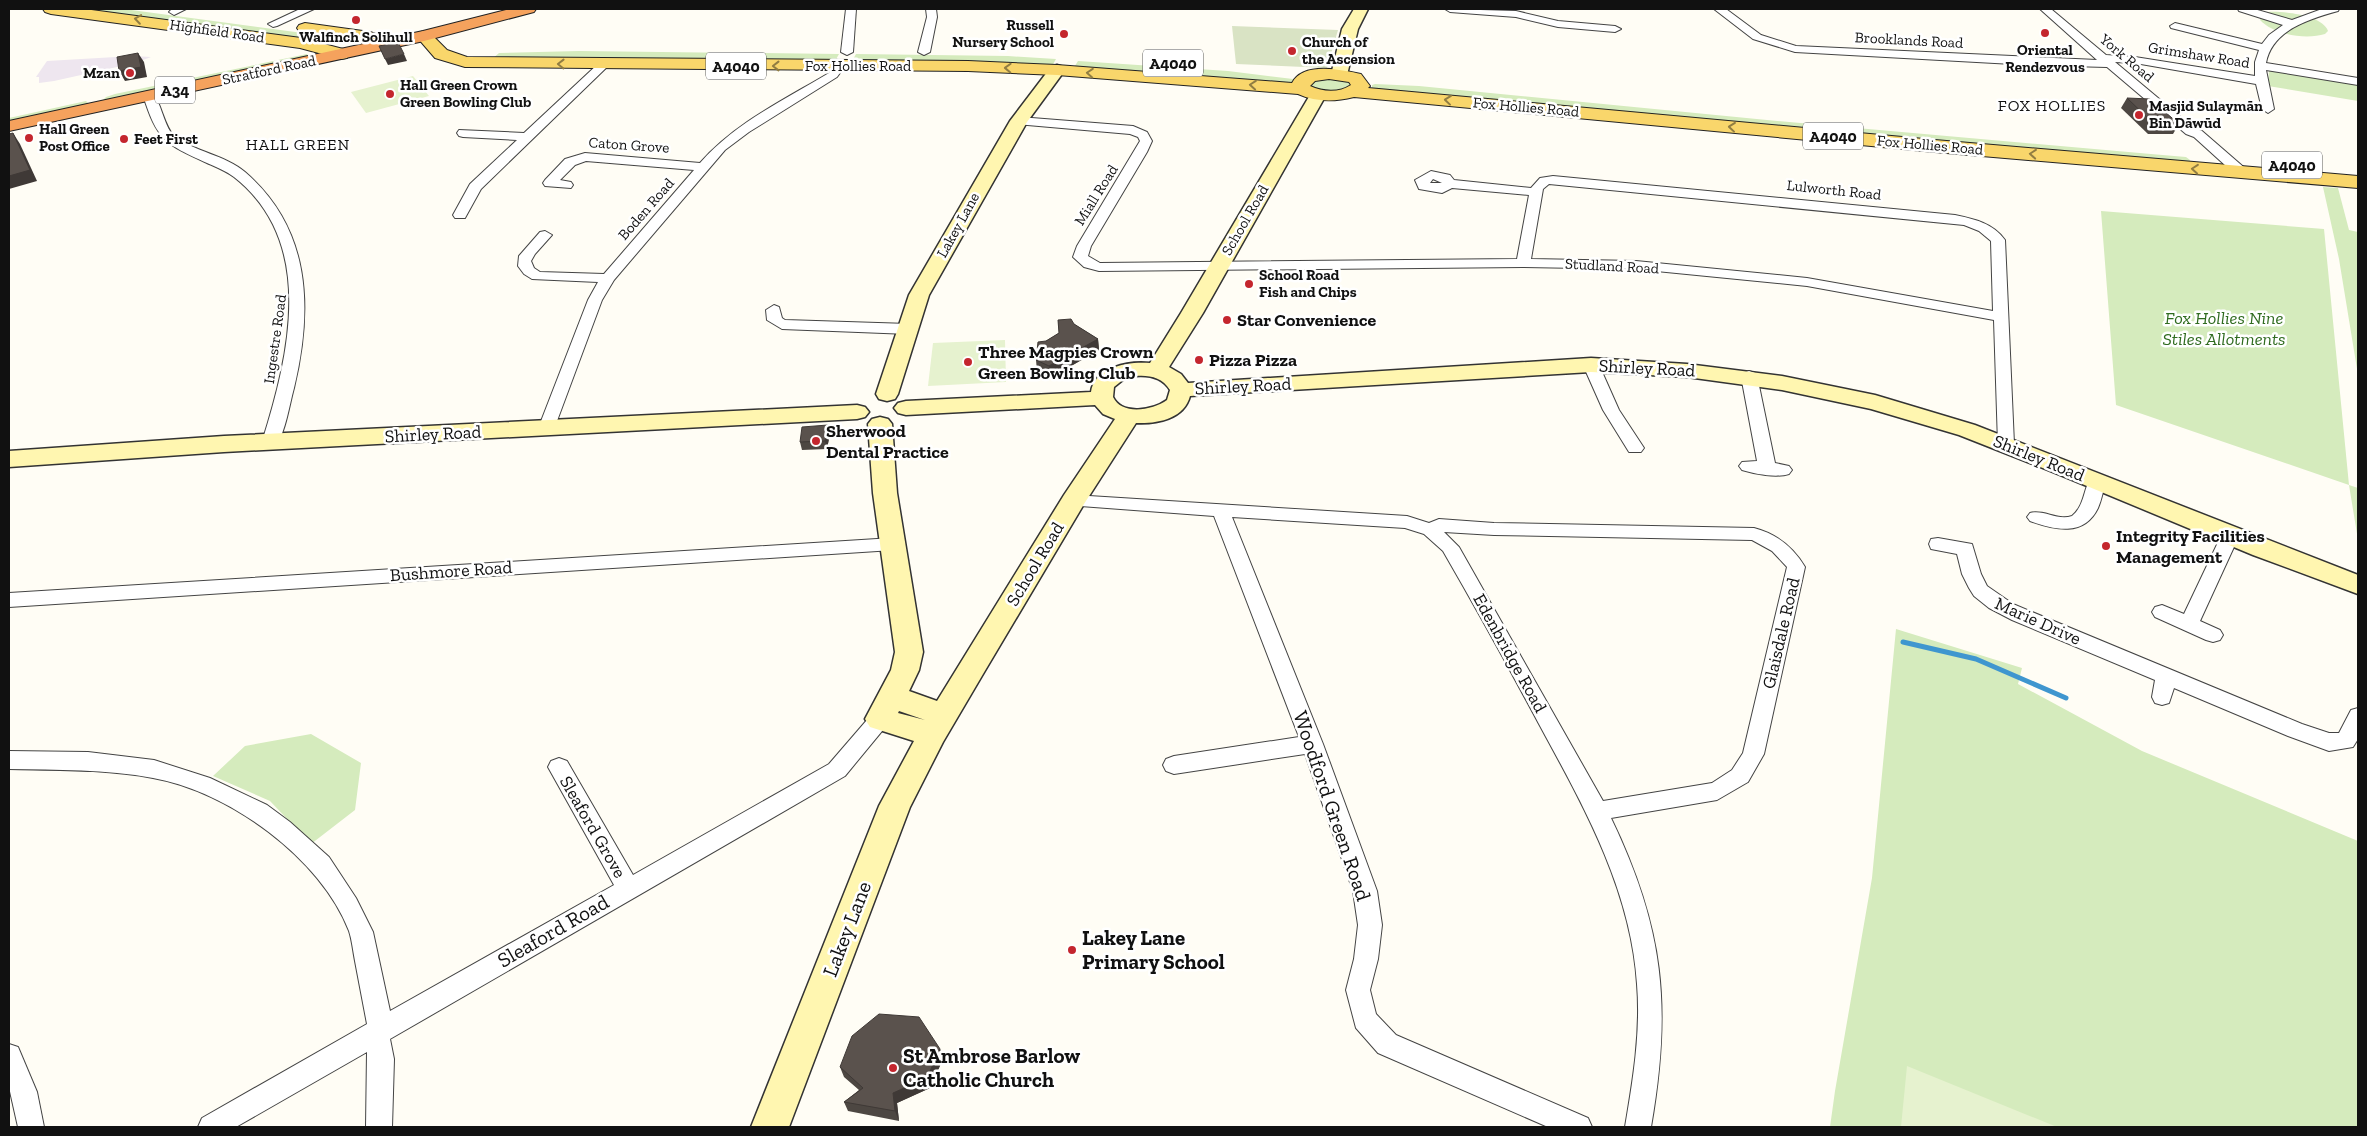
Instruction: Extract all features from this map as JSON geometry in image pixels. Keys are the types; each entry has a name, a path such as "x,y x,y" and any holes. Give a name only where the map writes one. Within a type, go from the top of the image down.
{"highway":[{"name":"Stratford Road","path":"9,115 96,101 149,95 424,36 439,27 492,9"},
{"name":"Stratford Road","path":"9,126 96,101 284,56 325,39 370,37 439,27 528,9"},
{"path":"284,56 297,47 298,42"}],"main road":[{"name":"Highfield Road","path":"51,9 298,42"},
{"name":"Highfield Road","path":"150,9 178,10 273,24 325,39 341,54"},
{"name":"Fox Hollies Road","path":"439,27 449,44 461,49 660,48 968,66 1060,63"},
{"path":"298,42 322,38 326,34 325,39"},
{"name":"Fox Hollies Road","path":"424,36 441,54 455,60 481,63 603,65 843,59 924,52 1308,87"},
{"path":"481,63 495,50"},
{"path":"1322,74 1339,74 1355,86 1333,96 1308,87 1322,74"},
{"name":"Fox Hollies Road","path":"1355,86 2226,165 2358,182"},
{"name":"Fox Hollies Road","path":"2226,165 2358,171"}],"street":[{"path":"273,24 309,9"},
{"path":"843,59 851,9"},
{"path":"924,52 932,17 931,9"},
{"path":"1339,74 1350,29 1361,9"},
{"path":"1450,9 1516,14 1558,24 1615,29"},
{"name":"Brooklands Road","path":"1719,9 1757,37 1795,49 2031,62 2105,61"},
{"path":"2033,9 2038,9"},
{"name":"York Road","path":"2045,9 2190,131 2188,134 2226,165"},
{"path":"2243,9 2293,24"},
{"path":"2268,109 2261,80 2261,58 2264,48 2293,24 2334,9"},
{"path":"2176,26 2264,48"},
{"name":"Boden Road","path":"546,429 595,300 608,278 703,167 731,139 833,75 843,59"},
{"name":"Grimshaw Road","path":"2105,61 2135,60 2261,80"},
{"name":"Lakey Lane","path":"887,394 919,295 978,190 1020,122 1060,63"},
{"path":"446,216 467,215 475,187 603,65"},
{"path":"2261,66 2358,82"},
{"name":"School Road","path":"1156,370 1219,266 1308,87"},
{"name":"Ingestre Road","path":"149,95 163,132 179,144 219,161 240,175 266,202 289,240 296,268 299,295 297,326 280,413 270,442"},
{"name":"Miall Road","path":"1020,122 1133,130 1143,135 1146,141 1084,246 1080,257 1089,264 1109,268 1219,266"},
{"path":"462,133 529,137"},
{"name":"Caton Grove","path":"566,185 550,183 570,162 585,157 703,167"},
{"name":"Lulworth Road","path":"1536,192 1537,188 1546,181 1561,179 1967,221 1987,229 1998,240 2006,444"},
{"path":"1450,184 1536,192 1532,224 1523,263"},
{"path":"545,235 525,258 524,267 527,271 537,276 608,278"},
{"name":"Studland Road","path":"1219,266 1523,263 1636,265 1806,282 2001,317"},
{"path":"774,310 775,320 782,324 909,329"},
{"path":"1590,365 1611,410 1635,448"},
{"name":"Shirley Road","path":"1181,390 1590,365 1652,366 1749,376 1884,405 2006,444 2230,536 2358,585"},
{"path":"906,408 1102,398 1104,385 1116,374 1135,369 1156,370"},
{"name":"Shirley Road","path":"1156,370 1172,377 1181,390"},
{"path":"1748,466 1775,469 1749,376"},
{"name":"Shirley Road","path":"1102,398 1108,407 1129,416 1148,416 1161,413 1177,403 1181,390"},
{"path":"887,394 903,400 906,408 900,417 880,424 862,420 857,412 861,403 866,399 887,394"},
{"name":"Shirley Road","path":"9,459 270,442 857,412"},
{"name":"School Road","path":"938,725 1073,501 1129,416"},
{"path":"880,424 885,493 910,652 905,670 886,708 938,725"},
{"name":"Shirley Road","path":"2036,517 2064,525 2077,522 2089,507 2097,481"},
{"name":"Edenbridge Road","path":"1073,501 1221,512 1407,522 1430,530 1450,547 1598,811 1635,901 1648,963 1651,1046 1638,1127"},
{"name":"Woodford Green Road","path":"1221,512 1312,744 1365,892 1370,925 1366,959 1358,990 1365,1020 1387,1044 1579,1127"},
{"name":"Glaisdale Road","path":"1430,530 1439,525 1494,529 1754,534 1773,542 1787,553 1796,567 1753,754 1740,776 1717,791 1598,811"},
{"path":"2189,624 2230,536"},
{"name":"Bushmore Road","path":"9,600 893,544"},
{"name":"Marie Drive","path":"1938,544 1965,549 1970,574 1978,589 1993,602 2166,676 2329,742 2345,741 2354,730 2358,716"},
{"path":"2162,612 2213,635"},
{"path":"2162,697 2166,676"},
{"name":"Sleaford Road","path":"211,1127 837,770 886,708"},
{"name":"Lakey Lane","path":"770,1127 895,806 938,725"},
{"path":"1174,765 1312,744"},
{"path":"9,760 88,761 154,770 202,784 259,812 282,829 321,864 348,905 361,932 379,1032 381,1059 379,1127"},
{"name":"Sleaford Grove","path":"558,767 628,888"},
{"path":"9,1056 24,1092 31,1127"}],"shaded area":[{"path":"133,56 151,57 135,63 54,81 39,83 39,77 36,77 47,61"}],"green space":[{"path":"70,9 124,9 318,35 314,39 306,40"},
{"path":"2268,12 2301,15 2318,21 2328,31 2317,36 2282,33 2260,20 2261,14"},
{"path":"1232,26 1338,30 1327,68 1236,64"},
{"path":"579,51 839,54 834,63 491,60 499,53"},
{"path":"307,54 309,58 100,103 106,97 115,94"},
{"path":"856,54 1008,56 1056,59 1051,68 851,63"},
{"path":"1078,61 1228,71 1293,79 1292,83 1073,69"},
{"path":"2269,70 2358,83 2358,101 2268,86"},
{"name":"Hall Green Crown Green Bowling Club","path":"413,76 429,96 366,113 351,92"},
{"path":"1344,78 1355,86 1339,93 1305,88 1312,80"},
{"path":"1372,85 1419,86 1767,120 2186,157 2190,160 2190,163 2179,164 1372,89"},
{"path":"86,101 89,104 87,107 9,125 9,118"},
{"path":"2323,187 2338,188 2349,230 2358,232 2358,375 2339,259"},
{"name":"Fox Hollies Nine Stiles Allotments","path":"2101,211 2324,229 2349,485 2116,405"},
{"name":"Three Magpies Crown Green Bowling Club","path":"1005,340 1006,382 928,386 933,343"},
{"path":"2349,485 2358,488 2358,540"},
{"path":"1896,629 2022,668 2018,684 2142,751 2358,841 2358,1127 1830,1127 1872,878"},
{"path":"311,734 361,763 355,810 311,844 270,801 213,776 245,746"},
{"path":"1907,1066 2057,1127 1901,1127"}],"building":[{"path":"398,42 404,54 385,59 379,46"},
{"path":"138,53 141,67 119,71 117,57"},
{"path":"2127,98 2150,99 2179,124 2154,124"},
{"path":"13,133 30,170 9,176 9,134"},
{"path":"1071,319 1074,324 1098,339 1049,366 1036,360 1038,342 1046,341 1059,333 1058,320"},
{"path":"828,425 825,441 800,442 802,427"},
{"name":"St Ambrose Barlow Catholic Church","path":"879,1014 919,1017 940,1049 927,1078 893,1093 895,1111 844,1102 863,1088 840,1067 852,1036"}],"waterway":[{"path":"1903,642 1976,659 2066,698"}],"place":[{"name":"Walfinch Solihull","path":"356,20"},
{"name":"Oriental Rendezvous","path":"2045,33"},
{"name":"Russell Nursery School","path":"1064,34"},
{"name":"Church of the Ascension","path":"1292,51"},
{"name":"Mzan","path":"130,73"},
{"name":"Hall Green Crown Green Bowling Club","path":"390,94"},
{"name":"Masjid Sulaymān Bin Dāwūd","path":"2139,115"},
{"name":"Hall Green Post Office","path":"29,138"},
{"name":"Feet First","path":"124,139"},
{"name":"School Road Fish and Chips","path":"1249,284"},
{"name":"Star Convenience","path":"1227,320"},
{"name":"Pizza Pizza","path":"1199,360"},
{"name":"Three Magpies Crown Green Bowling Club","path":"968,362"},
{"name":"Sherwood Dental Practice","path":"816,441"},
{"name":"Integrity Facilities Management","path":"2106,546"},
{"name":"Lakey Lane Primary School","path":"1072,950"},
{"name":"St Ambrose Barlow Catholic Church","path":"893,1068"}],"district":[{"name":"FOX HOLLIES","path":"2052,105"},
{"name":"HALL GREEN","path":"298,144"}]}
